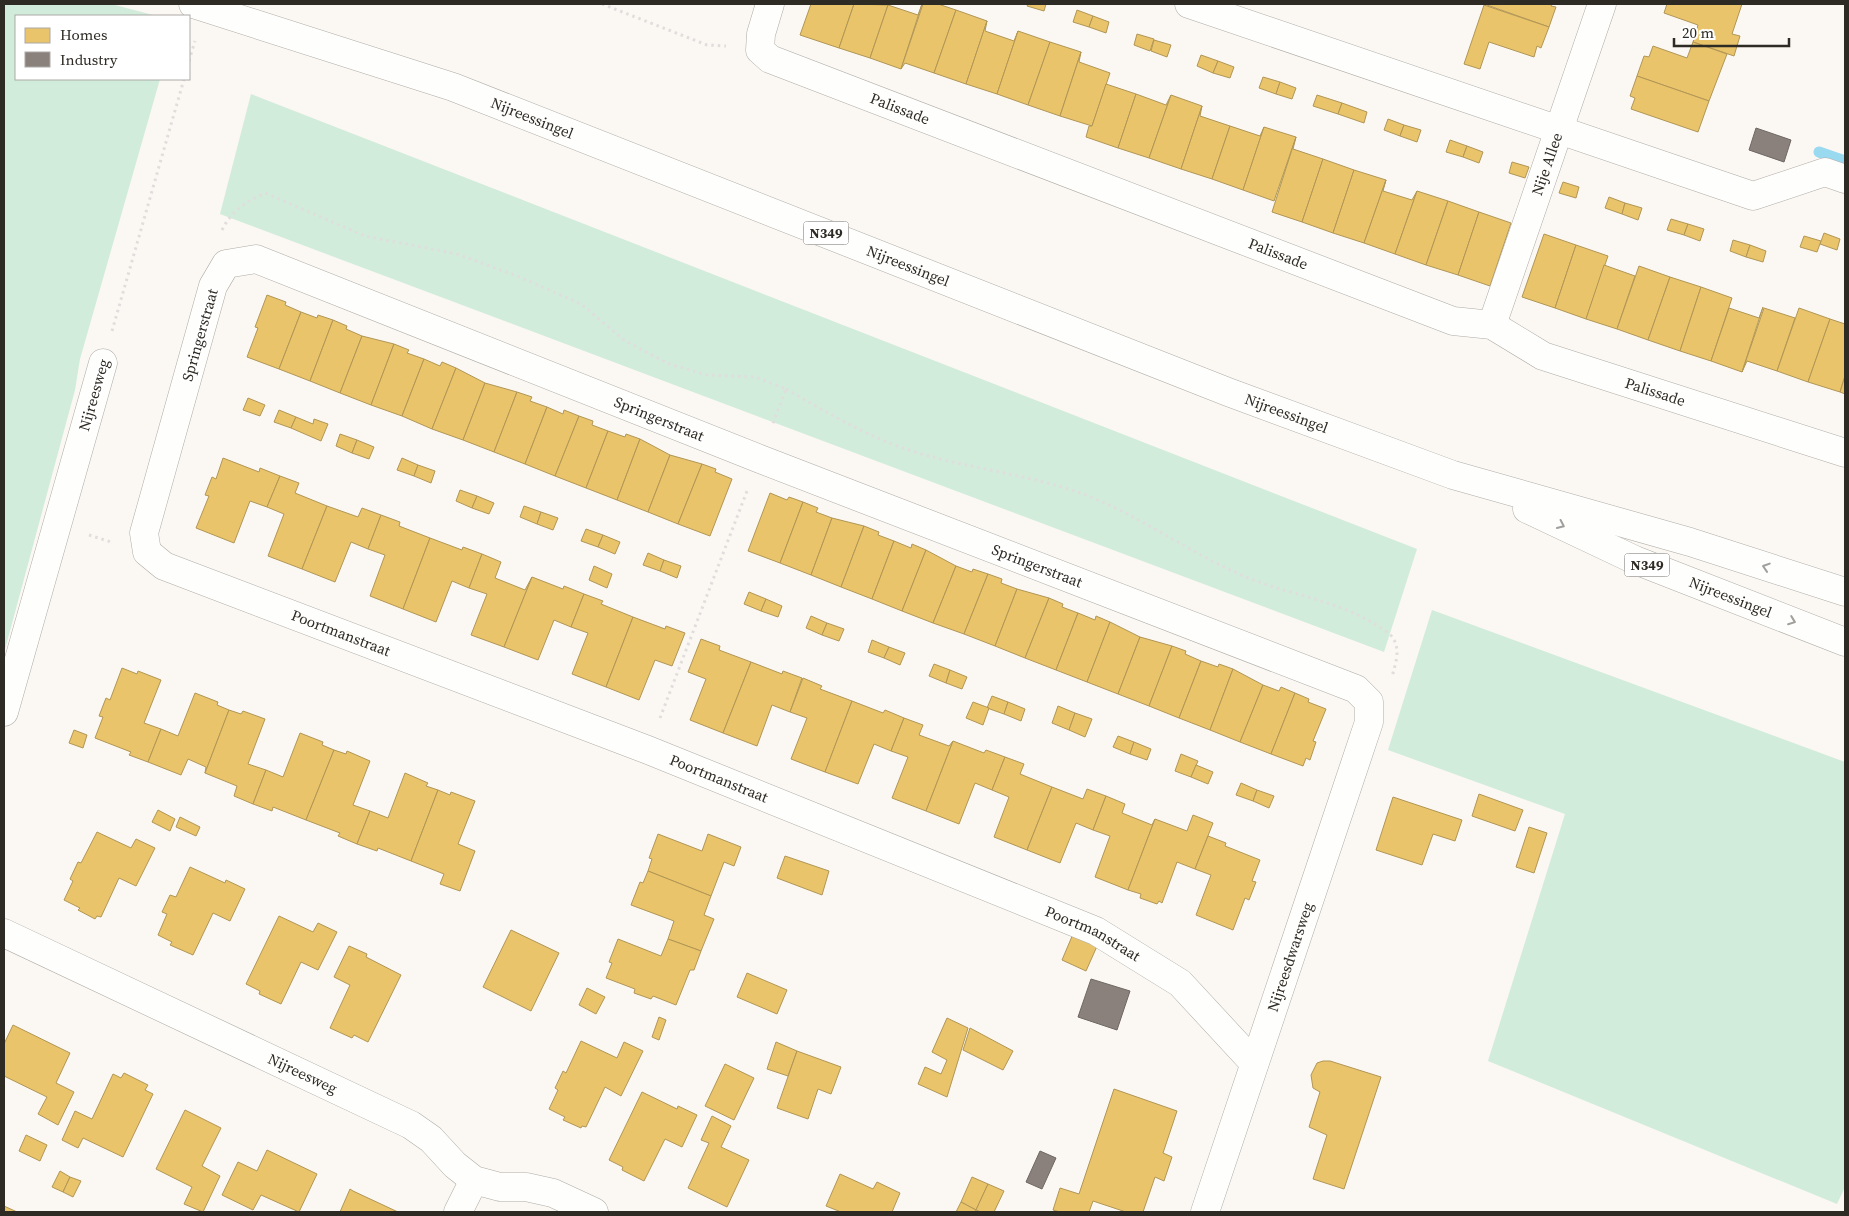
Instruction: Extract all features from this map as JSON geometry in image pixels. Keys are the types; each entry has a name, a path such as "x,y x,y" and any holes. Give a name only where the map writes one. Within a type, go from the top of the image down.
{"street":[{"name":"Nijreessingel","path":"193,4 453,86 1228,392 1454,475 1690,542 1845,592"},
{"path":"760,50 760,34 770,4"},
{"path":"1189,4 1753,196 1825,172 1845,179"},
{"name":"Nije Allee","path":"1492,324 1602,4"},
{"name":"Palissade","path":"760,50 770,59 1453,322 1492,324 1543,356 1845,453"},
{"name":"Springerstraat","path":"145,542 213,286 226,264 256,259 760,459 1356,689 1368,702"},
{"name":"Nijreesweg","path":"4,712 103,363"},
{"name":"Nijreessingel","path":"1454,475 1635,560 1845,642"},
{"name":"Poortmanstraat","path":"145,542 164,566 648,750 1096,931 1180,983 1254,1063"},
{"name":"Nijreesdwarsweg","path":"1205,1212 1221,1169 1254,1063 1369,722 1368,702"},
{"name":"Nijreesweg","path":"4,933 411,1124 431,1139 455,1166 474,1180 500,1188 526,1187 553,1193 594,1212"},
{"path":"458,1212 474,1180"}],"path":[{"path":"602,4 707,45 760,50"},
{"path":"190,58 195,40"},
{"name":"Nijreesweg","path":"103,363 184,80"},
{"path":"226,264 219,237 228,217 245,203 265,193 364,236 456,254 517,276 581,304 625,341 668,364 707,375 755,377 786,389 872,437 916,452 1019,476 1081,494 1118,508 1219,565 1252,579 1339,606 1369,621 1392,637 1398,654 1390,682 1368,702"},
{"path":"648,750 786,389"},
{"path":"57,525 124,545 145,542"}],"green space":[{"path":"4,4 111,4 153,15 15,15 15,80 160,80 80,359 75,390 4,653"},
{"path":"251,94 1417,549 1384,652 220,214"},
{"path":"1432,610 1845,762 1845,1187 1837,1204 1488,1061 1565,814 1388,750"}],"building: Homes":[{"path":"811,4 854,4 839,48 800,35"},
{"path":"854,4 888,5 870,58 839,48"},
{"path":"922,4 901,69 870,58 888,5 918,15"},
{"path":"923,4 938,4 956,10 934,73 905,63 901,69"},
{"path":"1028,4 1046,4 1044,11 1027,6"},
{"path":"1484,4 1552,4 1551,6 1556,7 1549,27"},
{"path":"1667,4 1742,4 1732,34 1740,36 1734,56 1693,42 1698,25 1664,13"},
{"path":"1484,5 1549,27 1541,48 1537,46 1534,57 1489,42 1480,69 1464,64"},
{"path":"956,10 987,21 966,84 934,73"},
{"path":"1077,10 1093,16 1089,27 1073,22"},
{"path":"1093,16 1109,22 1106,33 1089,27"},
{"path":"987,21 985,31 1014,41 1018,31 997,94 966,84"},
{"path":"1018,31 1050,42 1028,105 997,94"},
{"path":"1137,34 1154,39 1150,51 1134,45"},
{"path":"1154,40 1171,45 1167,57 1151,51"},
{"path":"1050,42 1081,52 1060,116 1028,105"},
{"path":"1693,42 1727,54 1709,101 1637,76 1644,56 1649,57 1653,46 1687,58"},
{"path":"1081,52 1079,62 1110,73 1092,126 1060,116"},
{"path":"1201,55 1218,61 1213,73 1197,66"},
{"path":"1218,61 1234,67 1230,78 1213,73"},
{"path":"1637,76 1709,101 1698,132 1631,109 1635,98 1630,96"},
{"path":"1263,77 1280,82 1276,94 1259,88"},
{"path":"1280,82 1296,88 1292,99 1276,94"},
{"path":"1106,84 1136,94 1118,148 1086,137 1089,126 1092,126"},
{"path":"1136,94 1166,105 1171,95 1149,158 1118,148"},
{"path":"1171,95 1202,106 1181,169 1149,158"},
{"path":"1317,95 1342,103 1338,114 1313,106"},
{"path":"1342,103 1367,112 1364,123 1338,114"},
{"path":"1202,106 1200,116 1230,126 1212,179 1181,169"},
{"path":"1388,119 1404,125 1400,136 1384,130"},
{"path":"1404,125 1421,130 1417,142 1400,136"},
{"path":"1230,126 1260,136 1264,127 1243,190 1212,179"},
{"path":"1264,127 1296,137 1274,201 1243,190"},
{"path":"1296,137 1293,149 1323,159 1302,222 1272,212"},
{"path":"1450,140 1467,146 1463,157 1446,152"},
{"path":"1467,146 1483,152 1479,163 1463,157"},
{"path":"1323,159 1354,170 1333,233 1302,222"},
{"path":"1512,162 1529,167 1525,178 1509,173"},
{"path":"1354,170 1386,180 1364,243 1333,233"},
{"path":"1386,180 1383,191 1412,200 1417,191 1395,254 1364,243"},
{"path":"1563,182 1579,187 1576,198 1559,193"},
{"path":"1417,191 1448,201 1426,265 1395,254"},
{"path":"1609,197 1625,203 1622,214 1605,208"},
{"path":"1448,201 1479,212 1458,275 1426,265"},
{"path":"1625,203 1642,208 1638,220 1622,214"},
{"path":"1479,212 1511,223 1490,286 1458,275"},
{"path":"1671,219 1688,224 1684,235 1667,230"},
{"path":"1688,224 1704,229 1700,241 1684,235"},
{"path":"1824,233 1840,239 1837,250 1820,244"},
{"path":"1544,234 1576,245 1555,308 1522,297"},
{"path":"1804,236 1821,241 1817,252 1800,247"},
{"path":"1733,240 1750,245 1746,257 1730,251"},
{"path":"1576,245 1608,256 1586,319 1555,308"},
{"path":"1750,245 1766,251 1763,262 1746,257"},
{"path":"1604,265 1635,276 1617,329 1586,319"},
{"path":"1639,266 1670,277 1648,340 1617,329"},
{"path":"1670,277 1701,287 1680,351 1648,340"},
{"path":"1701,287 1732,298 1711,361 1680,351"},
{"path":"267,295 286,302 285,305 301,312 279,369 247,357 258,328 255,327"},
{"path":"1763,307 1742,372 1711,361 1729,308 1759,318"},
{"path":"1764,308 1795,318 1777,371 1747,361 1742,372"},
{"path":"1799,308 1830,319 1808,382 1777,371"},
{"path":"301,312 317,318 318,315 333,320 310,381 279,369"},
{"path":"1830,319 1845,324 1845,376 1840,392 1808,382"},
{"path":"333,320 347,326 346,329 362,336 340,393 310,381"},
{"path":"362,336 394,344 371,405 340,393"},
{"path":"394,344 409,350 407,353 424,359 402,416 371,405"},
{"path":"424,359 440,366 442,362 456,368 432,429 402,416"},
{"path":"456,368 485,383 463,440 432,429"},
{"path":"1845,376 1845,394 1840,392"},
{"path":"485,383 517,392 494,452 463,440"},
{"path":"517,392 532,397 530,401 547,407 525,464 494,452"},
{"path":"248,398 265,405 260,416 243,410"},
{"path":"547,407 563,414 564,410 579,416 555,476 525,464"},
{"path":"279,410 296,417 291,428 274,422"},
{"path":"579,416 593,421 592,425 608,431 586,488 555,476"},
{"path":"296,417 313,424 314,419 328,424 321,441 291,428"},
{"path":"608,431 625,437 626,434 640,439 617,500 586,488"},
{"path":"340,434 357,440 352,453 336,446"},
{"path":"640,439 670,455 648,512 617,500"},
{"path":"357,440 374,447 369,459 352,453"},
{"path":"670,455 702,464 678,524 648,512"},
{"path":"223,458 259,472 260,468 280,476 267,507 250,501 234,543 196,528 209,496 205,495 212,477 216,479"},
{"path":"402,458 418,465 414,476 397,470"},
{"path":"702,464 716,469 715,472 732,479 710,536 678,524"},
{"path":"418,465 435,471 431,483 414,476"},
{"path":"280,476 299,483 295,493 327,506 302,569 268,556 284,514 267,507"},
{"path":"460,490 477,496 472,508 456,501"},
{"path":"770,493 787,500 789,497 803,502 780,563 748,551"},
{"path":"477,496 494,503 489,514 472,508"},
{"path":"803,502 818,508 816,512 832,518 811,575 780,563"},
{"path":"327,506 358,517 362,508 381,515 368,549 351,542 335,582 302,569"},
{"path":"524,506 541,512 537,524 520,517"},
{"path":"541,512 558,518 553,530 537,524"},
{"path":"381,515 400,522 399,526 430,538 403,609 370,596 385,555 368,549"},
{"path":"832,518 864,526 841,587 811,575"},
{"path":"864,526 879,532 878,535 894,541 872,599 841,587"},
{"path":"586,529 603,535 598,547 581,541"},
{"path":"603,535 620,542 615,554 598,547"},
{"path":"430,538 462,550 463,547 482,554 469,588 452,581 436,622 403,609"},
{"path":"894,541 911,548 912,544 926,550 902,611 872,599"},
{"path":"926,550 956,566 933,623 902,611"},
{"path":"648,553 664,560 660,571 643,565"},
{"path":"482,554 501,562 495,578 525,590 532,577 504,647 471,635 487,594 469,588"},
{"path":"664,560 681,566 677,578 660,571"},
{"path":"594,566 612,574 607,588 589,580"},
{"path":"956,566 972,572 973,569 988,574 964,634 933,623"},
{"path":"988,574 1002,579 1001,583 1017,589 995,646 964,634"},
{"path":"532,577 563,589 564,586 584,594 571,627 554,620 538,660 504,647"},
{"path":"1017,589 1049,598 1025,658 995,646"},
{"path":"749,592 766,599 761,611 744,604"},
{"path":"584,594 603,601 601,604 633,617 606,687 572,674 588,633 571,627"},
{"path":"1049,598 1063,604 1062,607 1078,613 1056,670 1025,658"},
{"path":"766,599 782,606 778,617 761,611"},
{"path":"1078,613 1095,620 1096,616 1110,622 1087,682 1056,670"},
{"path":"811,616 827,623 822,635 806,628"},
{"path":"633,617 665,629 666,626 685,633 672,666 655,660 639,700 606,687"},
{"path":"1110,622 1140,637 1118,694 1087,682"},
{"path":"827,623 844,629 839,641 822,635"},
{"path":"1140,637 1172,646 1149,706 1118,694"},
{"path":"701,639 720,646 719,650 751,662 723,733 690,720 706,679 688,672"},
{"path":"872,640 889,647 884,658 868,652"},
{"path":"1172,646 1186,651 1185,654 1201,661 1179,718 1149,706"},
{"path":"889,647 905,653 900,665 884,658"},
{"path":"1201,661 1218,667 1219,664 1233,669 1210,730 1179,718"},
{"path":"751,662 782,674 783,671 802,678 790,712 772,705 757,746 723,733"},
{"path":"934,664 950,670 946,683 929,676"},
{"path":"122,668 137,674 138,671 161,680 144,723 161,729 148,762 129,755 131,752 95,738 103,717 99,716 106,698 110,700"},
{"path":"1233,669 1263,685 1240,742 1210,730"},
{"path":"950,670 967,677 962,689 946,683"},
{"path":"803,678 822,686 820,689 852,701 825,772 791,759 807,718 790,712"},
{"path":"1263,685 1279,691 1281,687 1295,693 1271,754 1240,742"},
{"path":"195,693 218,702 217,705 229,710 205,773 206,767 188,759 181,775 148,762 161,729 178,736"},
{"path":"1295,693 1309,699 1308,702 1326,709 1313,741 1316,742 1310,760 1306,758 1303,766 1271,754"},
{"path":"992,696 1008,702 1004,714 987,708"},
{"path":"852,701 883,713 885,710 904,718 891,751 874,744 858,784 825,772"},
{"path":"973,702 989,708 983,725 966,718"},
{"path":"1008,702 1025,709 1021,721 1004,714"},
{"path":"1058,706 1075,713 1069,730 1052,723"},
{"path":"229,710 241,714 243,711 265,719 248,764 266,770 253,804 234,796 237,786 205,773"},
{"path":"1075,713 1092,719 1085,737 1069,730"},
{"path":"904,718 923,725 919,735 949,746 953,741 926,811 892,798 908,757 891,751"},
{"path":"74,730 87,735 83,748 69,743"},
{"path":"300,733 323,742 322,745 334,750 306,820 273,807 272,811 253,804 266,770 283,777"},
{"path":"1118,736 1134,742 1130,754 1113,747"},
{"path":"953,741 984,753 986,750 1005,757 992,790 975,783 959,824 926,811"},
{"path":"1134,742 1151,749 1147,760 1130,754"},
{"path":"334,750 346,754 347,751 370,761 353,805 370,811 357,844 338,836 340,833 306,820"},
{"path":"1181,754 1198,761 1191,777 1175,771"},
{"path":"1005,757 1024,764 1020,774 1052,787 1027,850 994,837 1009,797 992,790"},
{"path":"1196,765 1213,772 1208,784 1191,777"},
{"path":"405,773 428,783 426,786 438,790 411,861 378,848 377,851 357,844 370,811 388,818"},
{"path":"1241,783 1257,790 1253,801 1236,795"},
{"path":"1052,787 1083,799 1087,789 1106,796 1093,830 1076,823 1060,863 1027,850"},
{"path":"438,790 450,795 451,792 475,801 458,844 475,851 460,891 440,884 444,874 411,861"},
{"path":"1257,790 1274,796 1269,808 1253,801"},
{"path":"1479,794 1523,810 1515,831 1472,816"},
{"path":"1106,796 1125,804 1122,813 1152,825 1155,819 1128,890 1095,877 1110,836 1093,830"},
{"path":"1393,797 1462,820 1455,841 1433,834 1422,865 1376,850"},
{"path":"158,810 175,819 170,831 152,822"},
{"path":"1193,815 1213,823 1195,869 1177,862 1162,903 1159,901 1157,904 1140,898 1141,894 1128,890 1155,819 1187,831"},
{"path":"180,817 200,827 196,836 176,827"},
{"path":"1529,827 1547,833 1534,873 1516,867"},
{"path":"97,832 131,848 136,839 155,848 136,886 119,878 101,917 97,916 95,919 78,910 80,908 64,900 73,881 70,879 78,862 81,863"},
{"path":"658,834 702,851 708,834 741,847 734,866 724,862 711,896 648,871 652,859 649,858"},
{"path":"1208,836 1226,843 1225,846 1260,860 1252,881 1256,882 1249,900 1245,898 1233,930 1196,915 1211,875 1195,869"},
{"path":"785,856 829,871 822,895 777,878"},
{"path":"190,867 225,883 226,880 245,889 230,921 213,913 193,955 170,945 172,942 158,935 167,914 162,912 170,895 176,897"},
{"path":"648,871 711,896 704,915 714,919 701,951 668,939 674,921 631,905 640,882 643,883"},
{"path":"279,916 313,932 318,923 337,932 318,970 301,962 281,1004 259,994 260,991 246,984"},
{"path":"511,930 559,953 531,1011 483,987"},
{"path":"1073,934 1098,944 1086,971 1062,960"},
{"path":"618,939 661,956 668,939 701,951 694,970 690,970 676,1005 653,996 651,999 634,993 635,989 606,978 612,963 609,962"},
{"path":"349,946 367,954 366,957 401,975 368,1042 354,1035 352,1038 330,1028 350,985 334,977"},
{"path":"747,973 787,990 777,1014 737,997"},
{"path":"587,988 605,997 596,1014 579,1005"},
{"path":"659,1017 666,1020 659,1040 652,1037"},
{"path":"947,1018 968,1028 947,1097 918,1084 925,1067 941,1074 947,1060 932,1052"},
{"path":"13,1025 70,1053 56,1083 74,1092 58,1125 38,1114 47,1097 4,1076 4,1044"},
{"path":"970,1028 1013,1051 1003,1070 963,1050"},
{"path":"581,1041 617,1058 624,1042 643,1051 621,1096 605,1087 586,1127 582,1126 581,1128 563,1120 565,1117 549,1109 558,1090 555,1088 563,1071 566,1073"},
{"path":"776,1042 797,1051 788,1076 767,1069"},
{"path":"797,1051 841,1067 831,1094 818,1089 808,1119 777,1108"},
{"path":"1330,1061 1381,1077 1344,1189 1313,1179 1327,1135 1309,1127 1320,1092 1313,1088 1311,1075 1317,1063"},
{"path":"725,1064 754,1078 734,1120 705,1106"},
{"path":"124,1073 148,1085 145,1090 153,1094 123,1157 83,1138 78,1148 62,1140 75,1111 92,1119 113,1074 121,1078"},
{"path":"1114,1089 1177,1111 1163,1153 1172,1157 1164,1181 1155,1177 1143,1212 1126,1212 1093,1201 1089,1212 1060,1212 1053,1210 1060,1188 1079,1194"},
{"path":"642,1092 677,1109 678,1106 697,1115 682,1147 665,1139 644,1181 622,1170 623,1167 609,1160"},
{"path":"185,1110 221,1128 202,1166 220,1176 203,1212 184,1204 192,1187 156,1169"},
{"path":"712,1116 731,1126 721,1147 749,1160 727,1207 688,1188 709,1143 701,1140"},
{"path":"26,1135 47,1145 40,1161 19,1151"},
{"path":"267,1150 317,1174 299,1212 261,1195 253,1210 222,1195 238,1162 257,1171"},
{"path":"60,1171 70,1177 63,1192 52,1187"},
{"path":"840,1174 873,1189 877,1182 900,1193 892,1212 841,1212 826,1206"},
{"path":"70,1177 81,1181 73,1197 63,1192"},
{"path":"972,1177 988,1184 976,1210 961,1202"},
{"path":"988,1184 1004,1191 994,1212 981,1212 976,1210"},
{"path":"350,1189 353,1191 398,1212 340,1212"},
{"path":"961,1202 976,1210 975,1212 956,1212"},
{"path":"4,1206 15,1211 17,1212 4,1212"}],"building: Industry":[{"path":"1756,128 1791,140 1784,162 1749,150"},
{"path":"1091,979 1130,991 1117,1030 1078,1017"},
{"path":"1040,1151 1056,1158 1042,1189 1026,1182"}],"waterway":[{"path":"1819,152 1845,161"}]}
